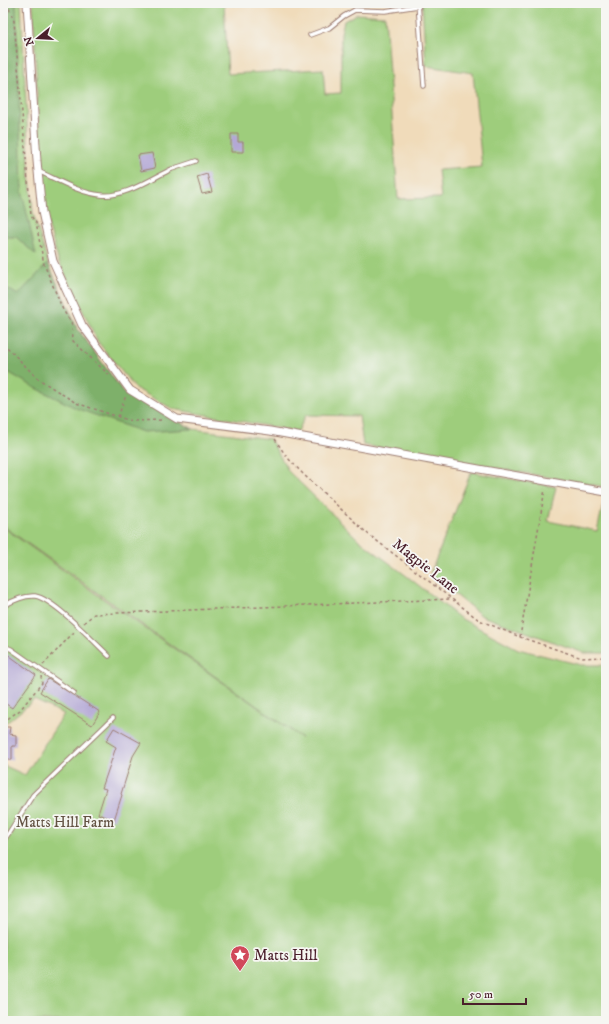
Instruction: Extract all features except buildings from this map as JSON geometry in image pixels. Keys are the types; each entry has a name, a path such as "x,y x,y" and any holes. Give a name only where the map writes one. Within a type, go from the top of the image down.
{"street":[{"path":"27,3 42,212 53,261 82,326 130,390 178,420 270,431 606,492"}],"lane":[{"path":"310,35 329,28 344,16 355,10 385,11 418,4 424,86"},
{"path":"38,171 90,193 106,195 119,193 130,189 174,168 196,161"},
{"path":"3,606 14,600 34,596 47,600 79,627 109,656"},
{"path":"3,646 11,649 74,693"},
{"path":"3,842 33,795 113,718"}],"path":[{"path":"3,343 37,378 76,403 131,421 178,420"},
{"name":"Magpie Lane","path":"270,431 290,461 368,534 479,620 520,637 582,658 606,657"},
{"path":"520,637 547,482"},
{"path":"3,722 20,710 42,683 39,669 79,627 94,614 451,599"}],"green space":[{"name":"Matts Hill Farm","path":"3,3 21,3 33,213 48,263 77,328 124,393 193,429 270,439 289,472 360,541 460,618 518,649 581,665 606,665 606,1021 3,1021 3,765 25,775 64,714 34,700 3,724 3,527 302,738 3,526"},
{"path":"3,3 16,3 22,191 36,255 16,237 3,237"},
{"path":"33,3 224,3 228,74 323,69 325,94 341,93 341,33 344,21 357,14 385,16 398,199 441,198 438,170 482,167 473,73 426,66 422,3 606,3 606,487 363,445 359,416 306,415 297,433 279,428 173,409 135,388 98,342 58,260 45,213 39,136"},
{"path":"48,263 77,328 124,393 193,429 143,432 78,409 32,386 3,369 3,286 18,295"},
{"path":"471,472 556,487 548,521 597,531 606,496 606,653 584,653 482,616 430,574"}],"place":[{"name":"Matts Hill","path":"240,972"}]}
